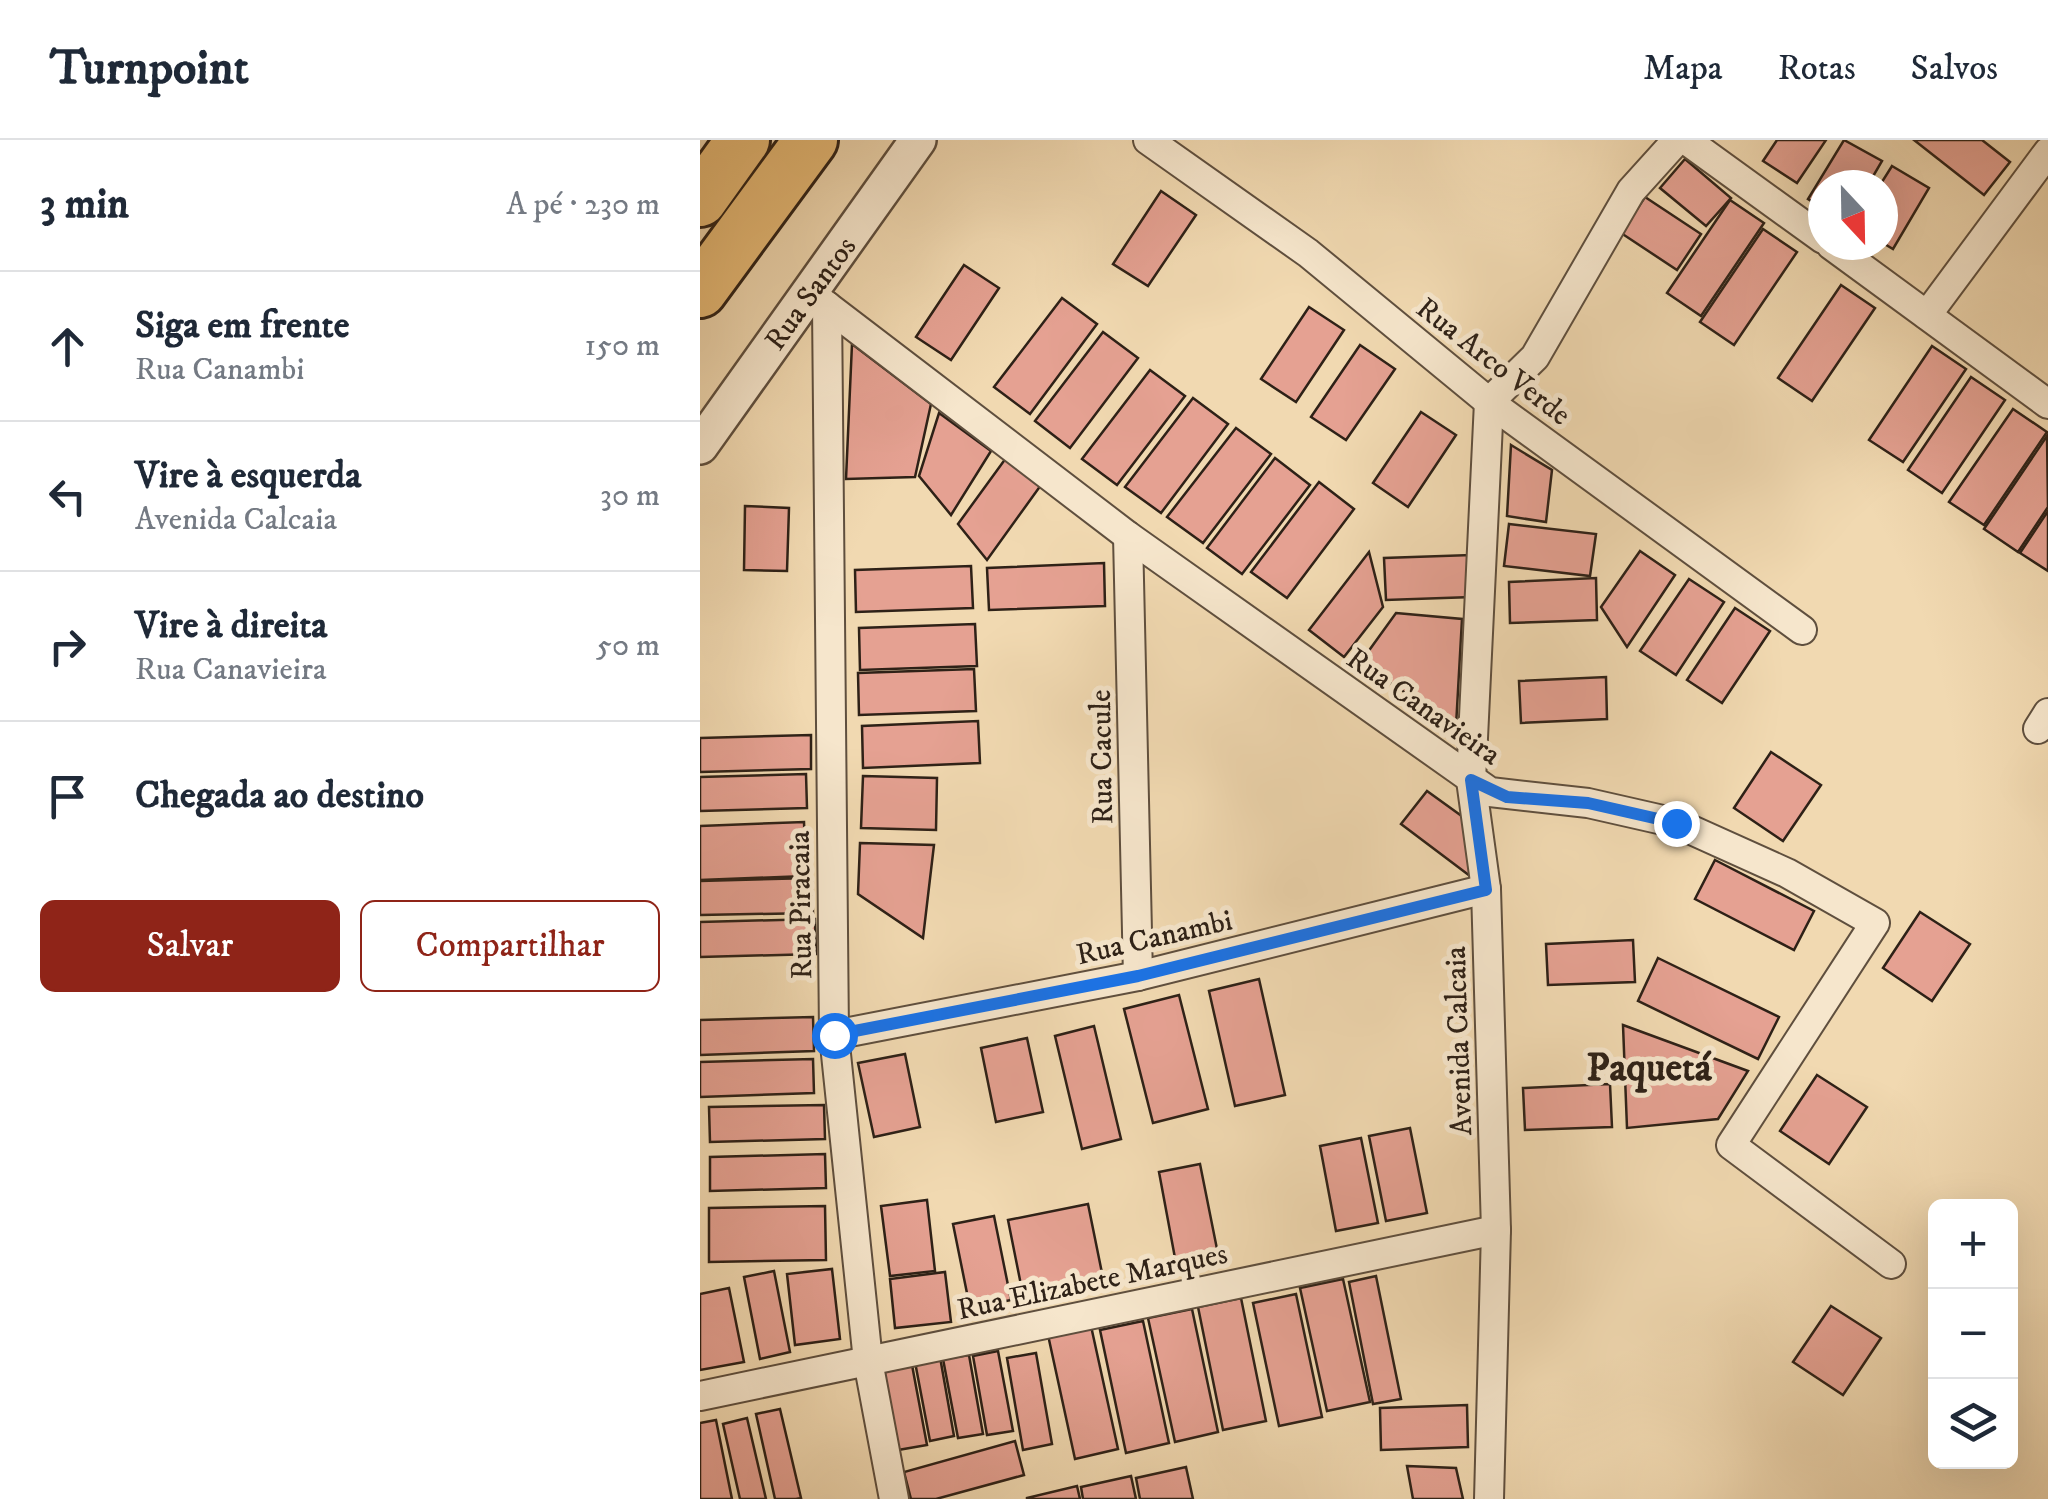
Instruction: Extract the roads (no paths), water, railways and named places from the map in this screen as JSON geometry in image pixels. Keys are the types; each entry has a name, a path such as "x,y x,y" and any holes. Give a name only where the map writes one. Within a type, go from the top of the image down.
{"highway":[{"path":"700,200 744,140"},
{"path":"700,292 811,140"}],"street":[{"name":"Rua Santos","path":"700,446 819,300 918,140"},
{"name":"Rua Arco Verde","path":"1148,140 1308,253 1489,402 1802,630"},
{"path":"1489,402 1534,357 1637,181 1677,140"},
{"path":"1686,140 1808,228"},
{"path":"1928,314 2048,152"},
{"path":"1852,260 2048,404"},
{"name":"Rua Canavieira","path":"819,300 1128,536 1471,780 1507,797 1588,803 1676,823 1787,873 1876,924 1731,1145 1892,1264"},
{"name":"Rua Piracaia","path":"819,300 834,1035 868,1361 894,1499"},
{"name":"Avenida Calcaia","path":"1489,402 1471,780 1486,890 1496,1230 1489,1499"},
{"name":"Rua Cacule","path":"1128,536 1138,976"},
{"name":"Rua Canambi","path":"834,1035 1138,976 1486,890"},
{"name":"Rua Elizabete Marques","path":"700,1396 1496,1230"}],"district":[{"name":"Paquetá","path":"1649,1066"}]}
